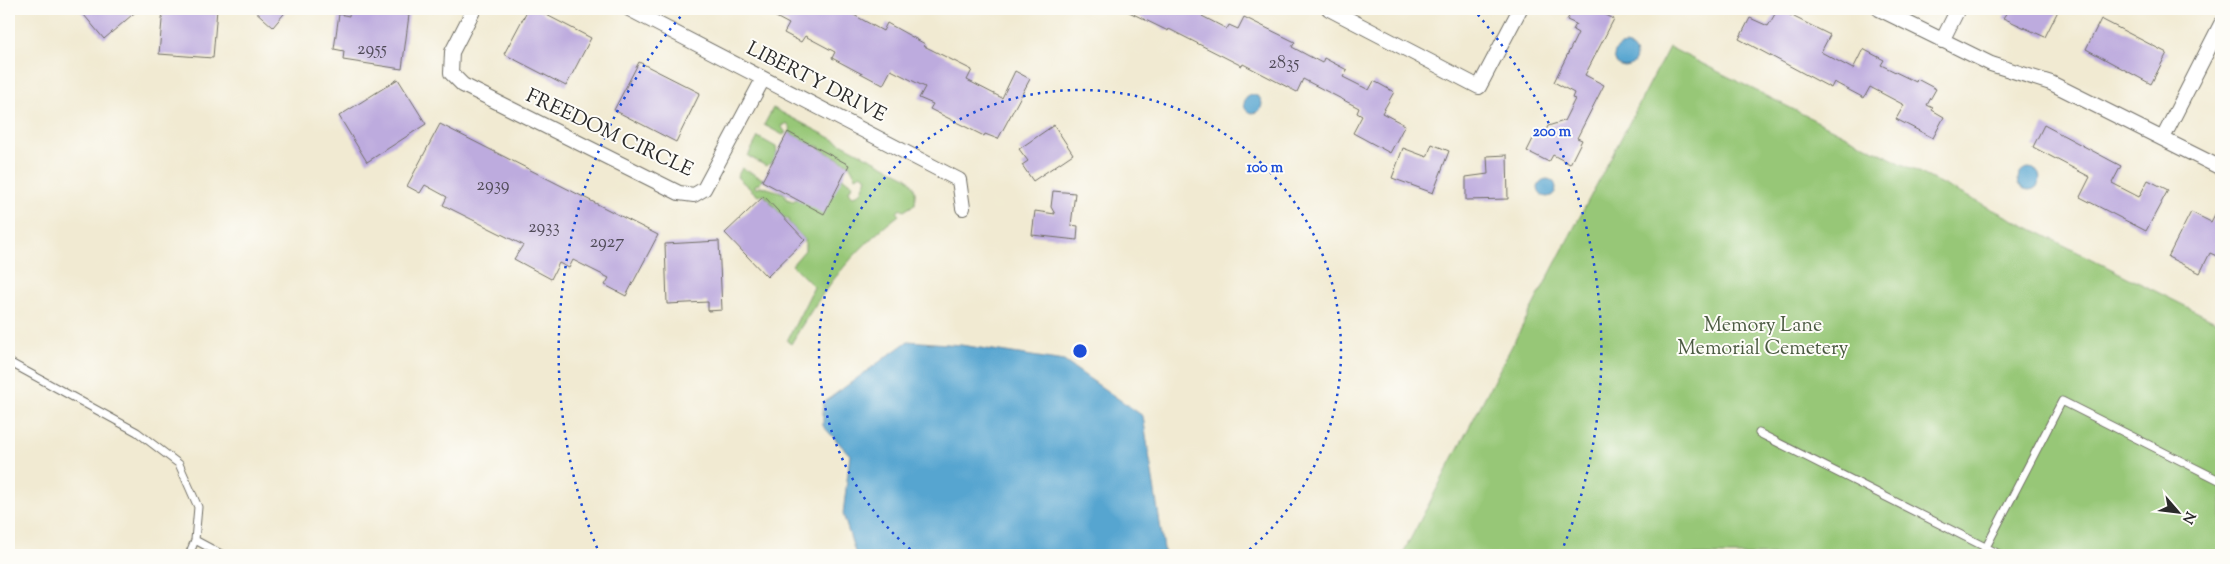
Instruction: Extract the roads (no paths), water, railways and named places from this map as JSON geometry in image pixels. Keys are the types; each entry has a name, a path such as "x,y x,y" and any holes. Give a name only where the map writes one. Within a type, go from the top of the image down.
{"street":[{"name":"FREEDOM CIRCLE","path":"474,9 452,52 451,73 463,84 680,193 694,195 704,189 763,79"},
{"name":"LIBERTY DRIVE","path":"629,9 959,180 963,208"},
{"path":"1329,9 1479,87 1520,9"},
{"path":"1879,9 1990,64 2051,83 2221,168"},
{"path":"1942,41 1958,9"},
{"path":"2163,138 2221,24"}],"lane":[{"path":"9,362 137,432 179,464 198,507 195,540 189,555"},
{"path":"1982,555 2062,401 2221,481"},
{"path":"1759,434 2001,555"},
{"path":"195,540 223,555"}],"water":[{"path":"1625,45 1633,48 1636,56 1633,64 1625,67 1617,64 1614,56 1617,48"},
{"path":"1249,95 1257,95 1262,100 1260,111 1249,113 1244,108 1244,100"},
{"path":"2029,168 2037,171 2040,179 2037,187 2029,190 2021,187 2018,179 2021,171"},
{"path":"1543,179 1551,179 1556,184 1554,195 1543,197 1538,192 1538,184"},
{"path":"908,341 961,345 1064,361 1143,416 1165,555 856,555 843,514 850,455 823,426 823,403"}],"park label":[{"name":"Memory Lane Memorial Cemetery","path":"1763,338"}]}
